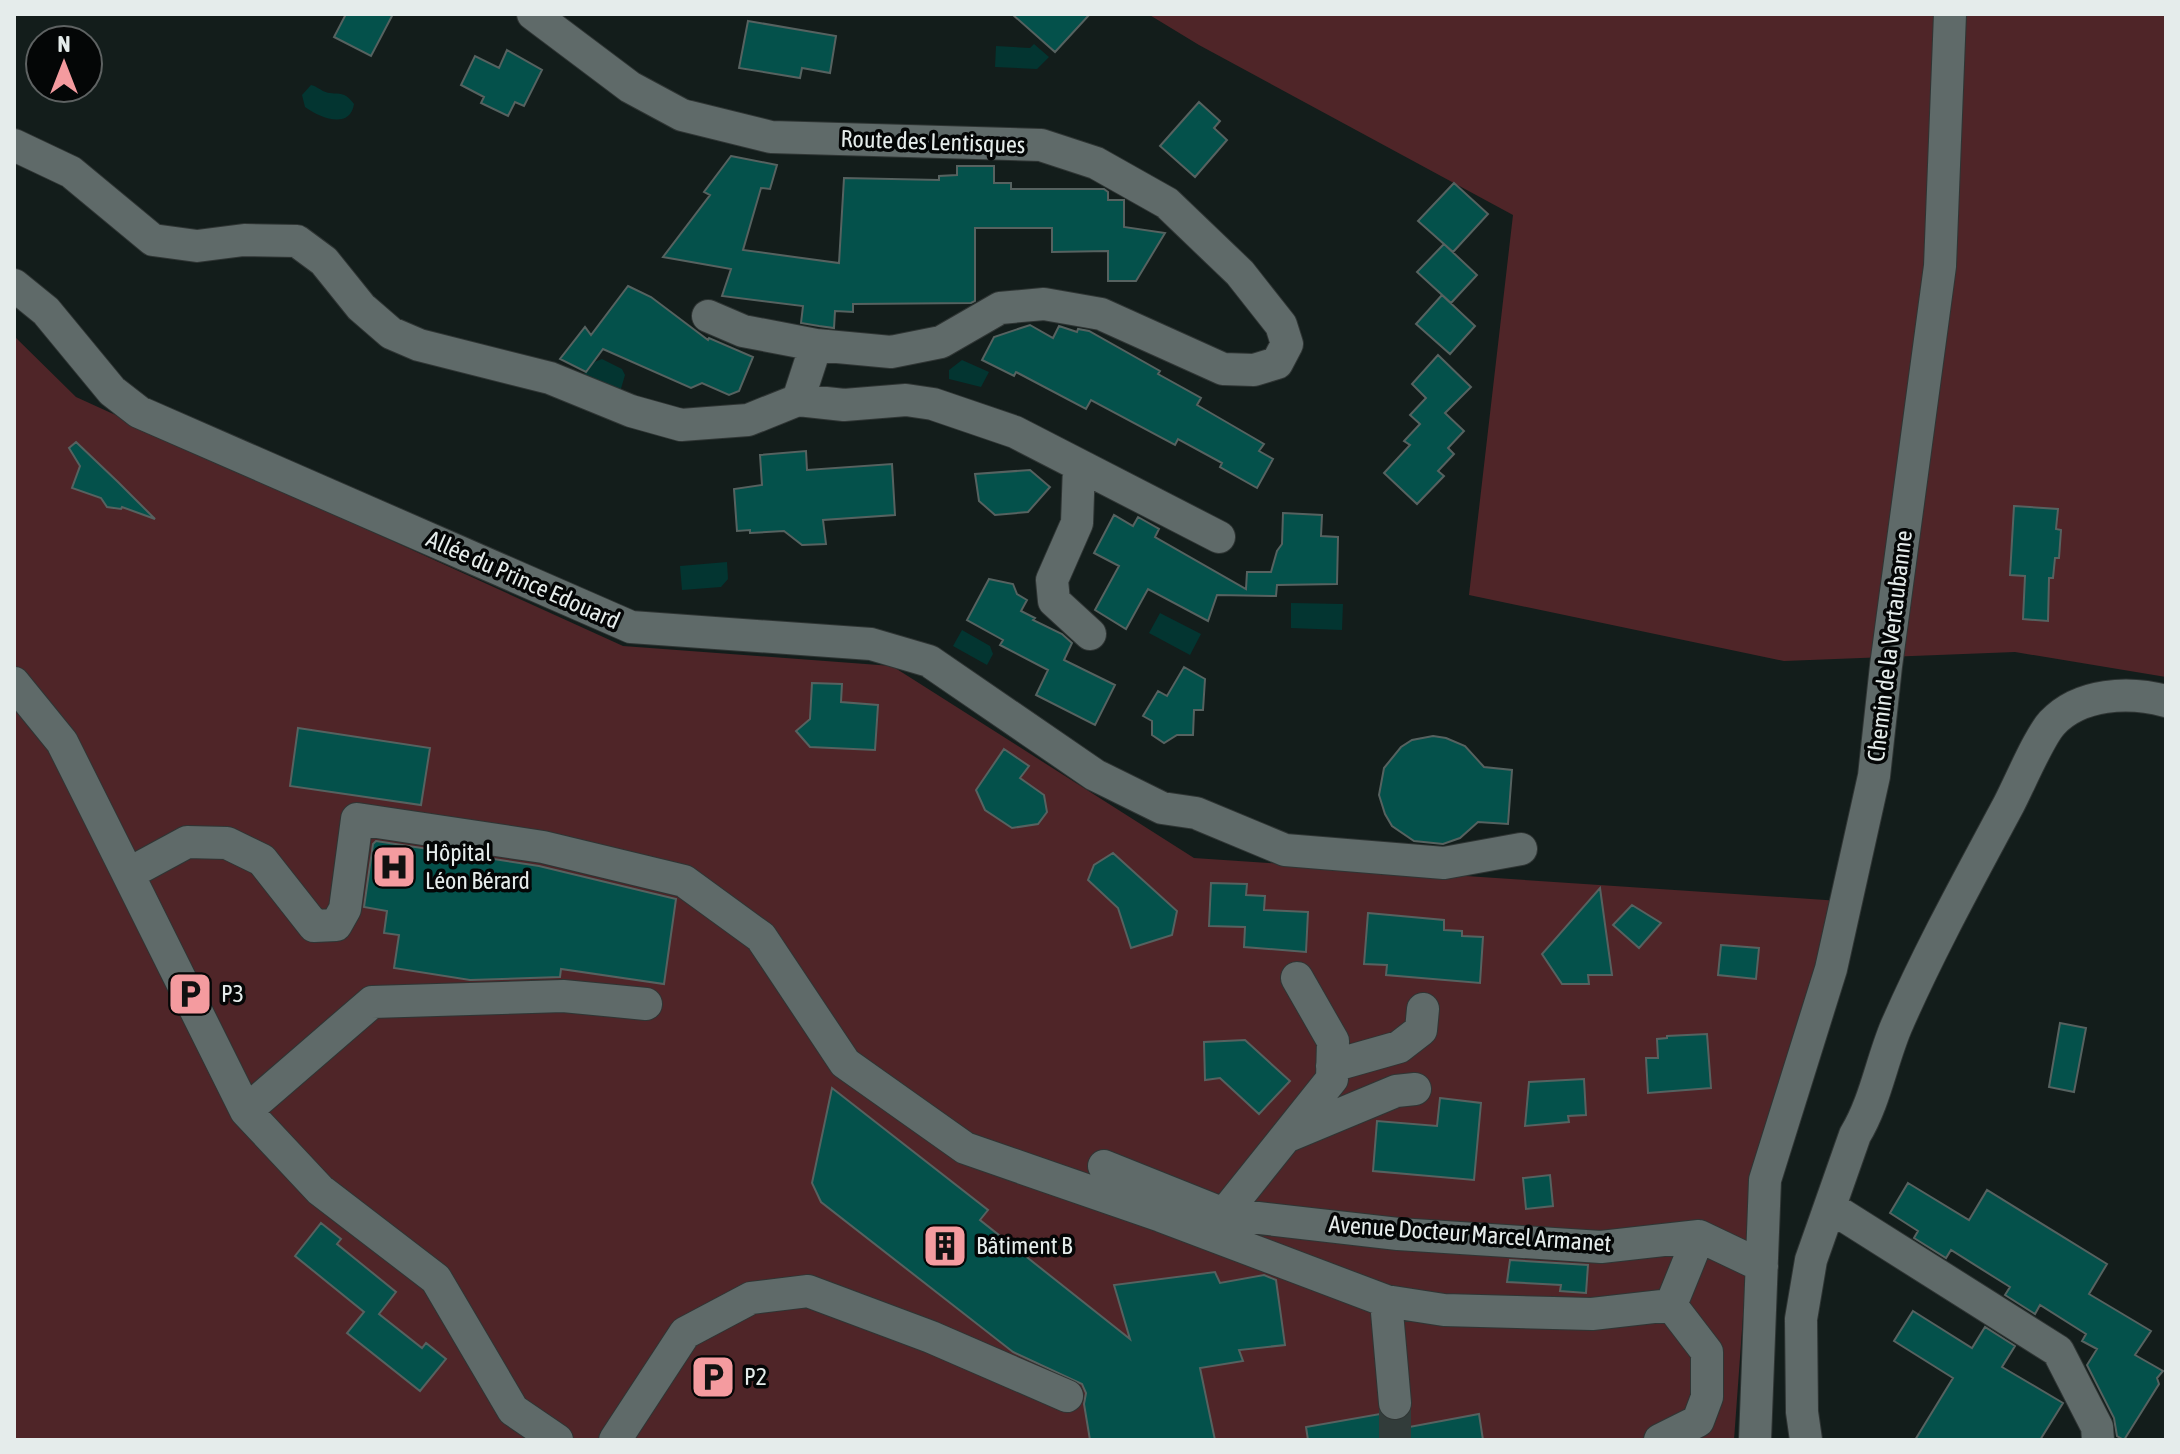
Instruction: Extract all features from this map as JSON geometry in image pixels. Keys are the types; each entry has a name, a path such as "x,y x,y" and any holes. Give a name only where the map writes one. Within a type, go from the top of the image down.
{"street":[{"name":"Route des Lentisques","path":"533,14 630,87 682,115 771,137 1041,145 1096,163 1167,203 1240,273 1281,325 1287,344 1277,363 1254,370 1223,369 1101,314 1044,304 1000,308 941,342 891,352 816,345"},
{"name":"Chemin de la Vertaubanne","path":"1762,1266 1765,1180 1831,969 1874,776 1940,266 1950,14"},
{"path":"14,145 71,172 153,240 197,246 244,240 297,241 324,261 361,307 391,333 419,345 550,378 631,411 681,425 748,420 798,400 844,405 906,400 933,404 1015,432 1219,537"},
{"name":"Allée du Prince Edouard","path":"14,285 46,311 112,391 139,412 631,627 871,644 929,661 1095,775 1162,808 1196,813 1285,850 1444,863 1521,849"},
{"path":"708,316 743,331 816,345 798,400"},
{"path":"1079,466 1077,523 1052,580 1054,601 1090,634"},
{"path":"14,683 62,742 246,1111 320,1190 436,1279 513,1410 557,1440"},
{"path":"1806,1440 1802,1412 1801,1319 1811,1260 1896,1028 1971,875 2051,724 2074,707 2117,694 2150,696 2166,701"},
{"path":"128,874 187,842 227,843 262,860 314,926 336,925 345,909 357,819 543,847 684,881 761,937 845,1063 965,1148 1161,1216 1386,1301 1444,1310 1592,1314 1671,1305"},
{"path":"1224,1214 1332,1079 1333,1041 1297,978"},
{"path":"246,1111 372,1002 563,996 646,1004"},
{"path":"1332,1066 1399,1047 1421,1030 1423,1009"},
{"path":"1282,1139 1396,1091 1415,1089"},
{"name":"Avenue Docteur Marcel Armanet","path":"1104,1166 1224,1214 1398,1234 1601,1247 1699,1236"},
{"path":"1830,1207 2058,1351 2097,1427 2098,1440"},
{"path":"1671,1305 1699,1236 1762,1266 1755,1440"},
{"path":"615,1440 685,1333 751,1298 808,1291 931,1337 1067,1396"},
{"path":"1386,1301 1395,1403"},
{"path":"1660,1440 1698,1421 1707,1397 1707,1352 1671,1305"}],"shaded area":[{"path":"1148,14 2166,14 2166,677 2015,652 1784,661 1469,595 1513,215 1199,45"},
{"name":"Hôpital Léon Bérard","path":"14,336 76,397 623,646 892,666 1194,858 1840,901 1753,1178 1734,1440 14,1440"}],"water":[{"path":"1034,44 1049,57 1037,69 995,67 996,46 1030,48"},
{"path":"311,85 328,93 346,96 354,104 351,112 347,117 334,119 318,115 305,107 302,95"},
{"path":"602,359 622,369 625,375 620,392 584,374 594,362"},
{"path":"962,360 989,372 981,387 949,379 949,370"},
{"path":"727,562 728,579 721,587 682,590 680,566"},
{"path":"1291,603 1343,604 1342,630 1291,628"},
{"path":"1160,613 1201,634 1190,655 1149,633"},
{"path":"962,630 990,646 993,654 987,665 953,646"}],"building":[{"path":"346,14 393,14 371,56 334,37"},
{"path":"1012,14 1090,14 1055,52"},
{"path":"748,21 836,36 830,73 802,68 800,78 739,68"},
{"path":"507,50 542,70 524,106 515,102 508,116 481,103 484,97 461,85 475,56 499,68"},
{"path":"1199,102 1220,121 1214,128 1227,140 1195,177 1160,146"},
{"path":"731,156 777,165 770,189 761,188 743,250 839,263 844,178 939,180 939,176 957,175 957,166 994,166 994,183 1011,183 1011,189 1104,189 1108,192 1108,200 1124,200 1124,227 1165,233 1136,281 1108,281 1108,251 1052,252 1052,228 975,228 975,301 853,304 853,312 835,311 834,328 801,323 803,306 722,296 731,269 663,257 710,195 704,192"},
{"path":"1454,183 1488,214 1453,252 1418,221"},
{"path":"1444,244 1477,275 1451,303 1417,272"},
{"path":"628,286 651,297 708,340 753,357 739,391 729,395 702,383 691,388 603,349 586,372 560,359 585,327 591,335"},
{"path":"1442,295 1475,326 1450,354 1416,324"},
{"path":"1030,325 1053,338 1059,326 1077,332 1078,329 1089,331 1201,398 1197,405 1264,444 1259,451 1273,459 1257,488 1220,467 1222,463 1178,439 1175,445 1091,400 1086,409 1016,372 1014,376 982,360 994,337"},
{"path":"1438,355 1471,387 1445,413 1464,431 1448,448 1454,454 1438,471 1444,476 1417,504 1384,473 1410,445 1404,441 1420,424 1410,415 1426,398 1412,384"},
{"path":"76,442 155,519 122,507 107,507 101,498 72,488 80,466 69,448"},
{"path":"806,451 807,470 892,464 895,515 823,520 826,544 802,545 784,531 737,531 734,489 762,485 760,455"},
{"path":"1030,470 1050,487 1028,512 995,515 979,501 975,474"},
{"path":"2014,506 2058,509 2056,529 2061,530 2059,558 2055,558 2053,578 2049,578 2048,621 2023,619 2025,576 2010,575"},
{"path":"1283,513 1322,515 1321,536 1338,537 1337,584 1277,585 1276,596 1217,595 1208,621 1148,589 1126,629 1095,610 1119,566 1094,553 1114,515 1133,526 1138,517 1159,529 1155,537 1246,589 1247,572 1271,572 1282,544"},
{"path":"989,579 1013,584 1017,594 1027,600 1021,611 1072,643 1064,660 1115,685 1095,725 1036,695 1048,670 1000,645 1003,640 967,620"},
{"path":"1184,667 1205,679 1203,710 1194,710 1193,735 1177,735 1164,743 1152,735 1152,721 1143,716 1158,691 1167,696"},
{"path":"812,683 842,684 841,702 878,705 875,750 810,747 796,731 810,719"},
{"path":"298,728 430,748 421,805 290,786"},
{"path":"1433,736 1465,746 1484,767 1512,770 1508,824 1478,822 1460,838 1443,844 1414,841 1392,826 1379,795 1384,768 1401,747 1412,740"},
{"path":"1004,749 1029,766 1020,778 1044,795 1047,812 1038,824 1012,828 985,810 976,790"},
{"path":"376,841 539,866 676,899 664,984 561,969 560,977 470,980 394,968 399,935 384,933 387,911 364,907 373,844"},
{"path":"1113,853 1177,911 1172,935 1131,948 1118,908 1088,880 1094,865"},
{"path":"1211,883 1247,884 1246,895 1265,896 1264,910 1308,912 1306,952 1244,947 1245,927 1209,926"},
{"path":"1600,888 1612,975 1588,975 1589,984 1562,984 1542,954"},
{"path":"1632,905 1661,923 1639,948 1613,925"},
{"path":"1368,913 1444,920 1444,930 1462,931 1462,936 1483,937 1480,983 1386,975 1387,965 1364,964"},
{"path":"1721,945 1759,948 1756,979 1718,975"},
{"path":"2060,1023 2086,1028 2074,1092 2049,1087"},
{"path":"1707,1034 1711,1088 1648,1093 1646,1058 1658,1058 1657,1039"},
{"path":"1245,1040 1290,1081 1259,1114 1220,1078 1205,1080 1204,1042"},
{"path":"1584,1079 1586,1115 1568,1116 1569,1122 1525,1126 1529,1082"},
{"name":"Bâtiment B","path":"832,1088 988,1210 980,1220 1130,1339 1114,1285 1215,1272 1220,1283 1264,1275 1276,1280 1285,1345 1239,1350 1243,1361 1200,1368 1215,1440 1090,1440 1084,1404 1086,1393 1082,1384 1013,1352 821,1202 812,1183"},
{"path":"1440,1098 1481,1103 1474,1180 1373,1171 1377,1121 1437,1126"},
{"path":"1550,1175 1553,1206 1526,1209 1523,1178"},
{"path":"1908,1183 1969,1220 1987,1190 2107,1264 2089,1294 2151,1331 2135,1355 2163,1371 2157,1378 2159,1384 2124,1440 2117,1436 2114,1418 2087,1365 2097,1349 2082,1341 2086,1334 2040,1305 2035,1314 2005,1295 2010,1287 1951,1250 1946,1258 1914,1238 1918,1231 1890,1213"},
{"path":"321,1223 341,1239 337,1244 396,1292 379,1314 422,1348 426,1343 446,1359 420,1391 347,1333 364,1312 295,1256"},
{"path":"1510,1260 1588,1265 1586,1293 1560,1291 1561,1285 1507,1282"},
{"path":"1913,1311 1972,1348 1985,1327 2015,1346 2002,1367 2063,1403 2040,1440 1915,1440 1953,1378 1894,1341"},
{"path":"1380,1414 1394,1422 1398,1440 1308,1440 1306,1427"},
{"path":"1479,1414 1483,1440 1410,1440 1409,1427"}],"tunnel":[{"path":"1395,1403 1395,1440"}],"place":[{"name":"Hôpital Léon Bérard","path":"394,867"},
{"name":"P3","path":"190,994"},
{"name":"Bâtiment B","path":"945,1246"},
{"name":"P2","path":"713,1377"}]}
